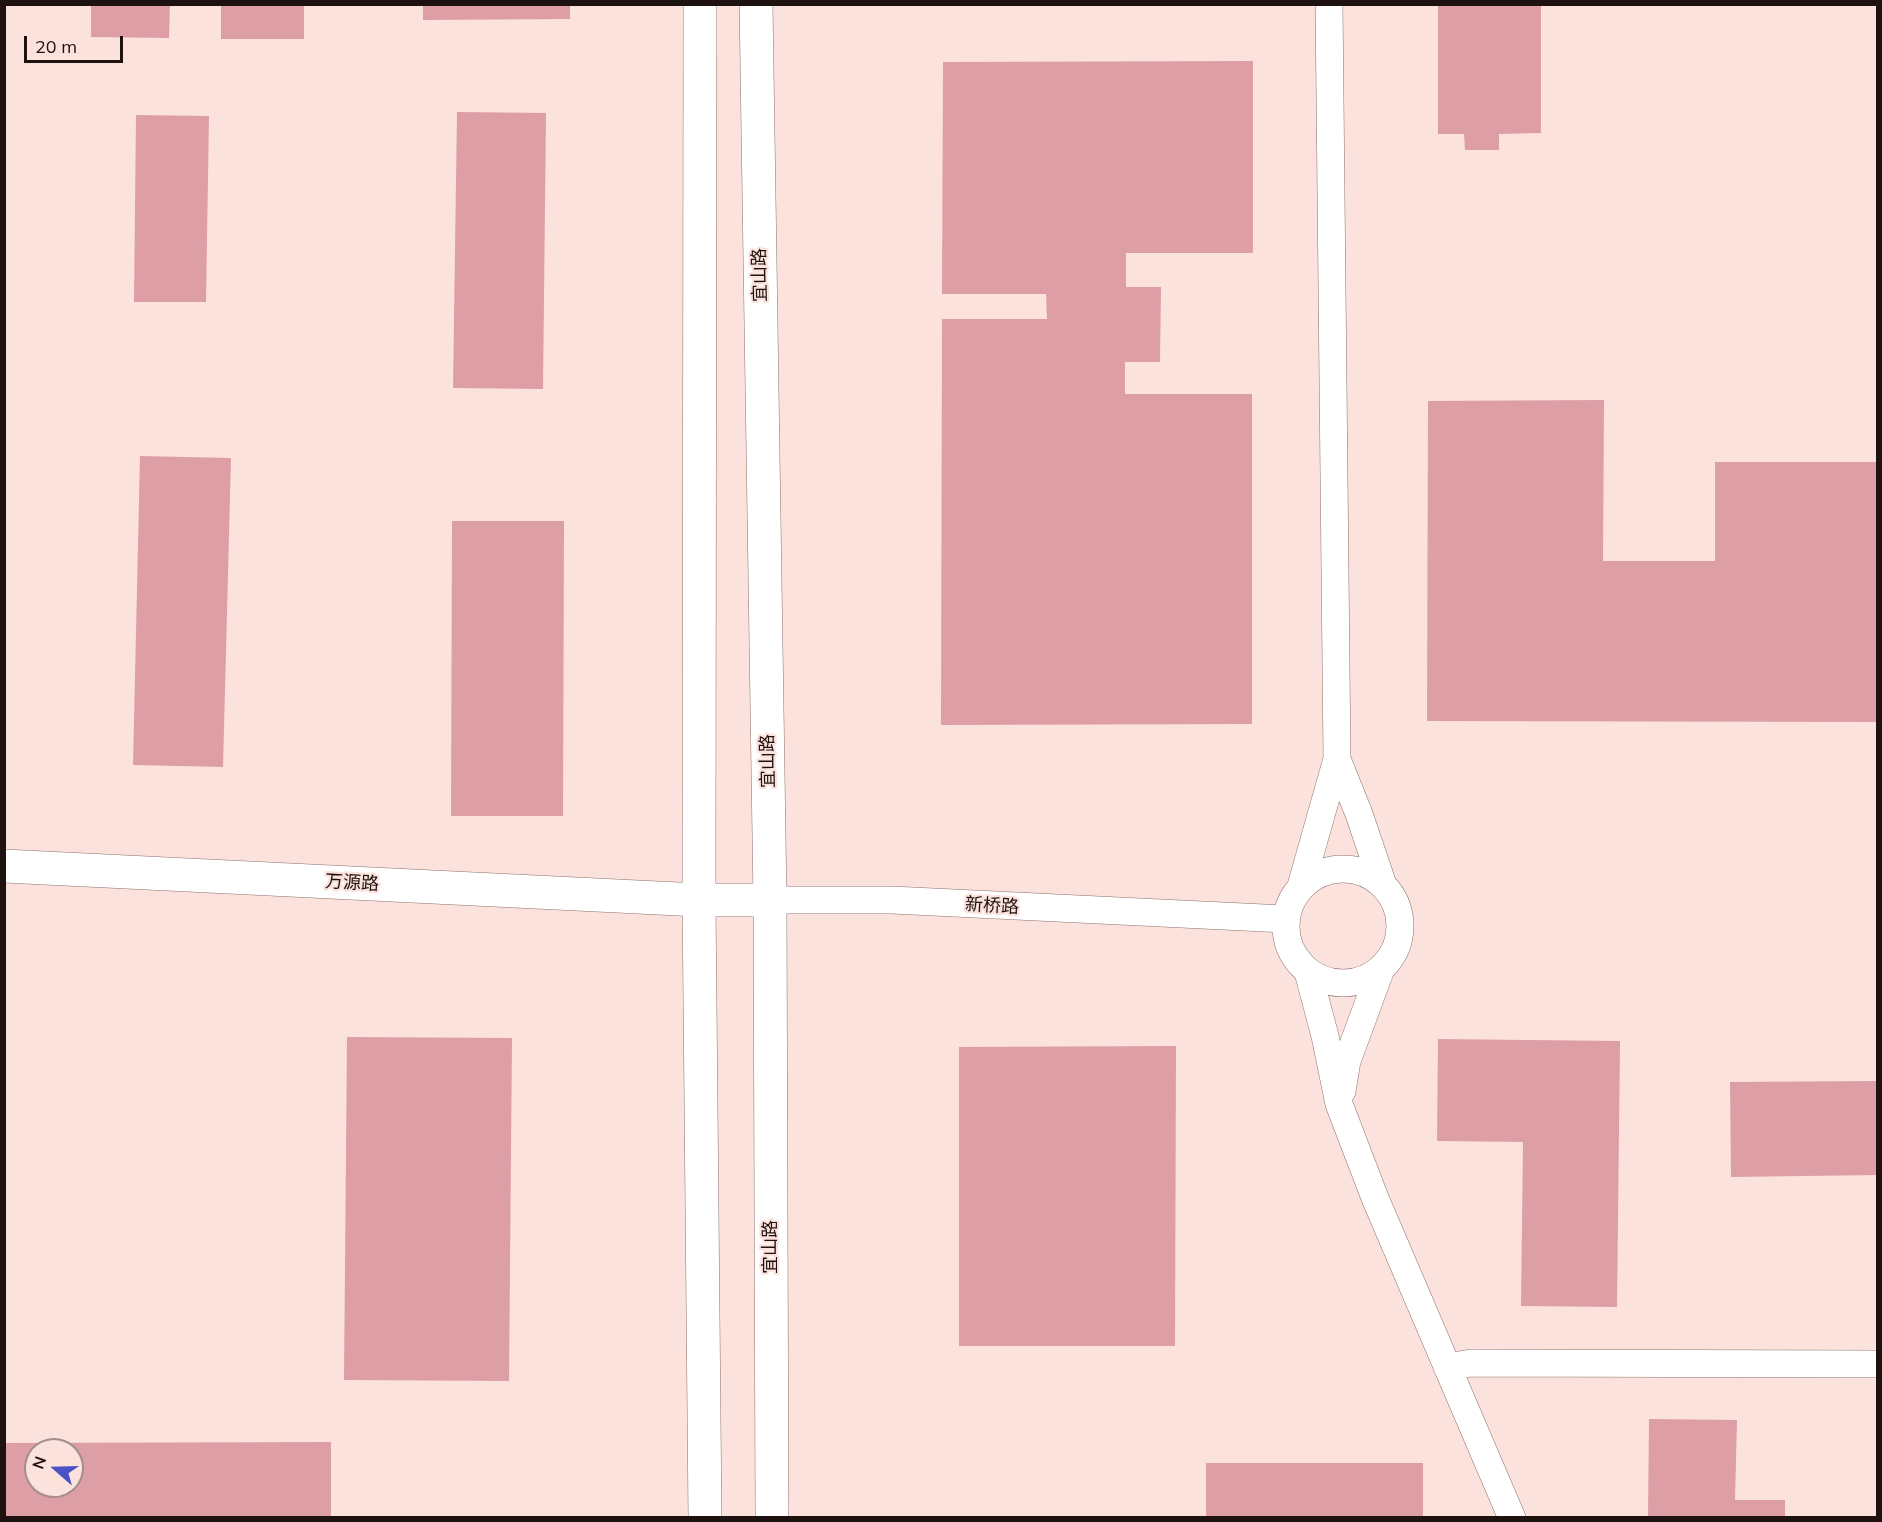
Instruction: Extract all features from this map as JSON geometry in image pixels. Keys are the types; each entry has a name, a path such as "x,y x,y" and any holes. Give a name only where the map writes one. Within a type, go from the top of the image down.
{"street":[{"path":"700,4 699,900 705,1518"},
{"name":"宜山路","path":"756,4 770,900 772,1518"},
{"path":"1329,4 1338,759 1301,886 1291,902 1286,919 1287,939 1294,957 1308,972 1325,981 1345,984 1364,979 1381,969"},
{"path":"1338,759 1383,885 1394,900 1399,918 1399,936 1393,953 1381,969 1347,1062 1339,1104"},
{"name":"万源路","path":"4,866 699,900"},
{"path":"1301,886 1315,876 1333,869 1351,869 1368,875 1383,885"},
{"name":"新桥路","path":"699,900 892,900 1286,919"},
{"path":"1308,972 1325,1036 1339,1104 1375,1198 1512,1518"},
{"path":"1447,1367 1471,1363 1878,1364"}],"building":[{"path":"91,4 170,4 169,38 91,37"},
{"path":"221,4 304,4 304,39 221,39"},
{"path":"423,4 570,4 570,19 423,20"},
{"path":"1438,4 1541,4 1541,133 1499,134 1499,150 1465,150 1464,134 1438,134"},
{"path":"1253,61 1253,253 1126,253 1126,287 1161,287 1160,362 1125,362 1125,394 1252,394 1252,724 941,725 942,319 1047,319 1046,294 942,294 943,62"},
{"path":"457,112 546,113 543,389 453,388"},
{"path":"136,115 209,116 206,302 134,302"},
{"path":"1604,400 1603,561 1715,561 1715,462 1878,462 1878,722 1427,721 1428,401"},
{"path":"140,456 231,458 223,767 133,765"},
{"path":"452,521 564,521 563,816 451,816"},
{"path":"347,1037 512,1038 509,1381 344,1380"},
{"path":"1438,1039 1620,1041 1617,1307 1521,1306 1523,1142 1437,1141"},
{"path":"1176,1046 1175,1346 959,1346 959,1047"},
{"path":"1878,1081 1878,1175 1731,1177 1730,1082"},
{"path":"1649,1419 1737,1420 1735,1500 1785,1500 1785,1518 1648,1518"},
{"path":"331,1442 331,1518 4,1518 4,1443 24,1443 24,1498 84,1498 84,1443"},
{"path":"1206,1463 1423,1463 1423,1518 1206,1518"}]}
